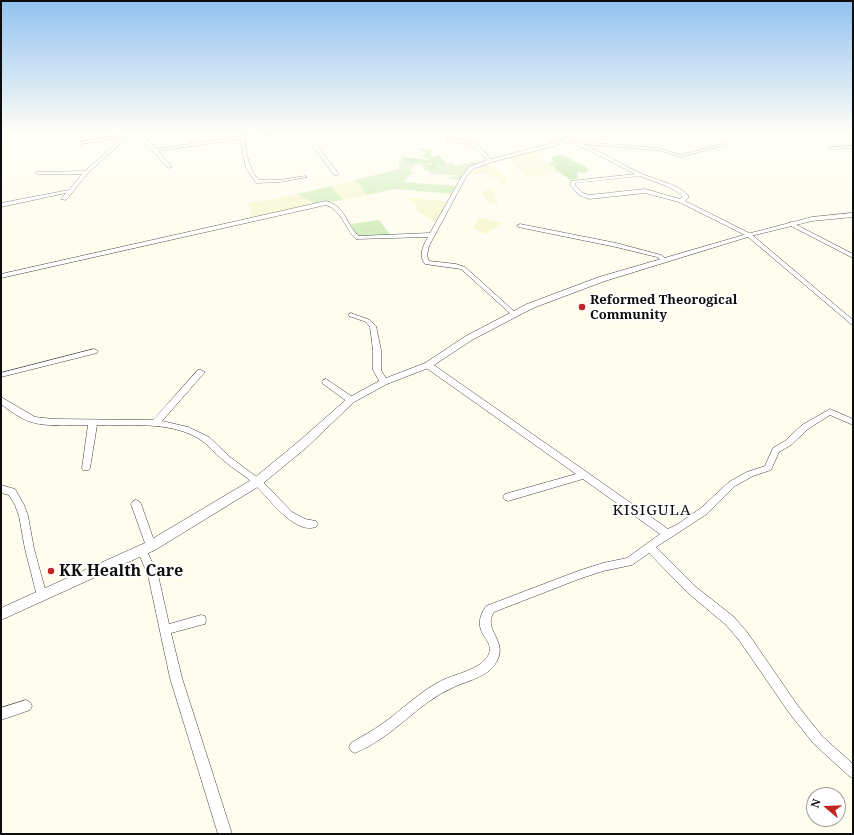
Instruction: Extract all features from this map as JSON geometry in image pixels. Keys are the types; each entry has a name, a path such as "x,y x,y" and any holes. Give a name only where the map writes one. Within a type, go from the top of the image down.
{"street":[{"path":"37,173 86,172"},
{"path":"64,199 86,172"},
{"path":"252,172 254,179 258,182 280,181 305,177"},
{"path":"467,172 425,250 425,260 431,264 463,268 514,314"},
{"path":"634,172 682,192 685,195 685,198 681,201"},
{"path":"640,175 573,182 572,185 581,194 589,197 645,191 681,201 749,235 853,323"},
{"path":"1,205 70,191"},
{"path":"1,276 326,203 335,206 342,212 358,238 433,235"},
{"path":"1,614 147,548 258,482 302,445 351,400 384,382 428,365 469,338 530,306 602,279 749,235 812,219 853,215"},
{"path":"791,224 853,256"},
{"path":"520,226 616,245 659,256 664,260"},
{"path":"351,315 368,321 373,326 377,350 377,370 384,382"},
{"path":"1,375 94,351"},
{"path":"428,365 667,534"},
{"path":"155,423 201,372"},
{"path":"326,382 351,400"},
{"path":"1,400 11,408 34,420 155,423 172,425 202,436 223,455 258,482 293,518 306,524 313,524"},
{"path":"356,747 376,735 436,690 452,682 468,677 485,667 492,660 496,652 494,644 484,623 484,615 490,609 578,575 603,567 629,562 667,534 681,527 704,511 736,481 750,474 768,468 776,450 788,443 804,427 830,412 853,422"},
{"path":"86,468 93,422"},
{"path":"508,497 585,475"},
{"path":"1,488 12,492 21,505 42,596"},
{"path":"136,504 183,700 225,834"},
{"path":"649,547 692,590 730,621 743,636 794,710 818,740 853,772"},
{"path":"165,630 201,620"},
{"path":"1,714 26,706"}],"green space":[{"path":"387,172 413,172 416,174 412,173 403,182 457,186 453,194 396,189 367,195 355,180"},
{"path":"431,172 468,172 461,180 448,179 450,178 448,177 462,176 430,174"},
{"path":"472,172 499,172 500,174 504,174 508,181 506,184 501,185 497,178 489,178 493,176 488,174 469,174"},
{"path":"522,172 559,173 527,177"},
{"path":"559,172 586,172 577,172 578,178 570,180"},
{"path":"355,180 367,195 343,200 331,186"},
{"path":"331,186 343,200 316,204 297,194"},
{"path":"488,189 493,189 498,204 491,204 482,195 481,193"},
{"path":"297,194 316,204 253,219 248,203"},
{"path":"408,198 448,202 437,222 416,211 416,205"},
{"path":"479,218 503,223 486,234 473,228"},
{"path":"379,220 391,236 361,238 356,235 351,224"}],"place":[{"name":"Reformed Theorogical Community","path":"582,307"},
{"name":"KK Health Care","path":"51,571"}],"district":[{"name":"KISIGULA","path":"652,511"}]}
